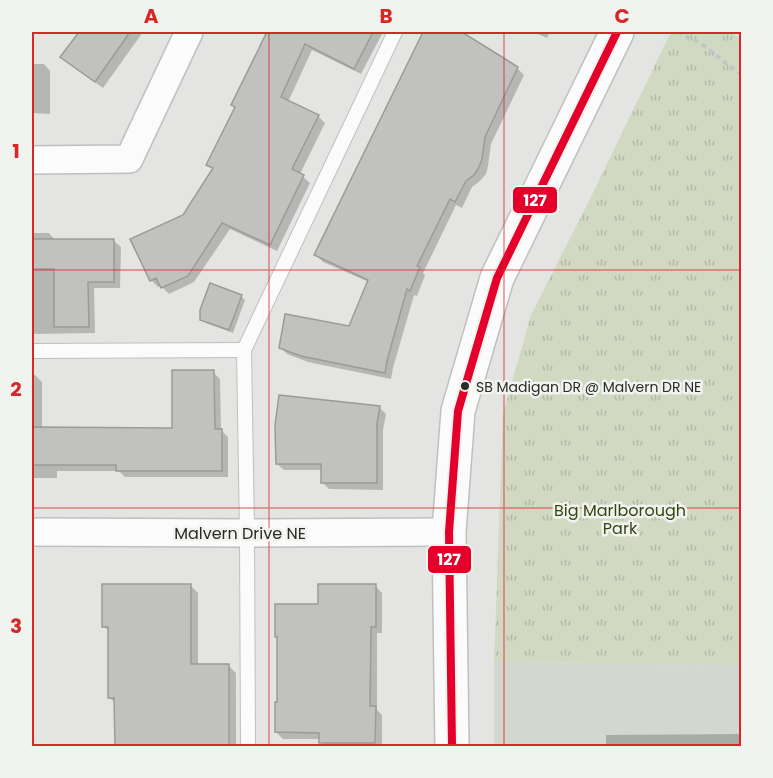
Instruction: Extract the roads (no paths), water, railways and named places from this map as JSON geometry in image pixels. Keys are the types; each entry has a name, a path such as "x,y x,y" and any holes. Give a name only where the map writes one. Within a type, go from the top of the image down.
{"street":[{"path":"32,160 129,159 189,32"},
{"path":"452,747 448,531 458,411 497,278 617,32"},
{"name":"Malvern Drive NE","path":"32,532 448,531"}],"lane":[{"path":"248,747 244,351 395,32"},
{"path":"32,351 244,351"}],"place":[{"name":"SB Madigan DR @ Malvern DR NE","path":"465,386"}],"park label":[{"name":"Big Marlborough Park","path":"620,519"}]}
